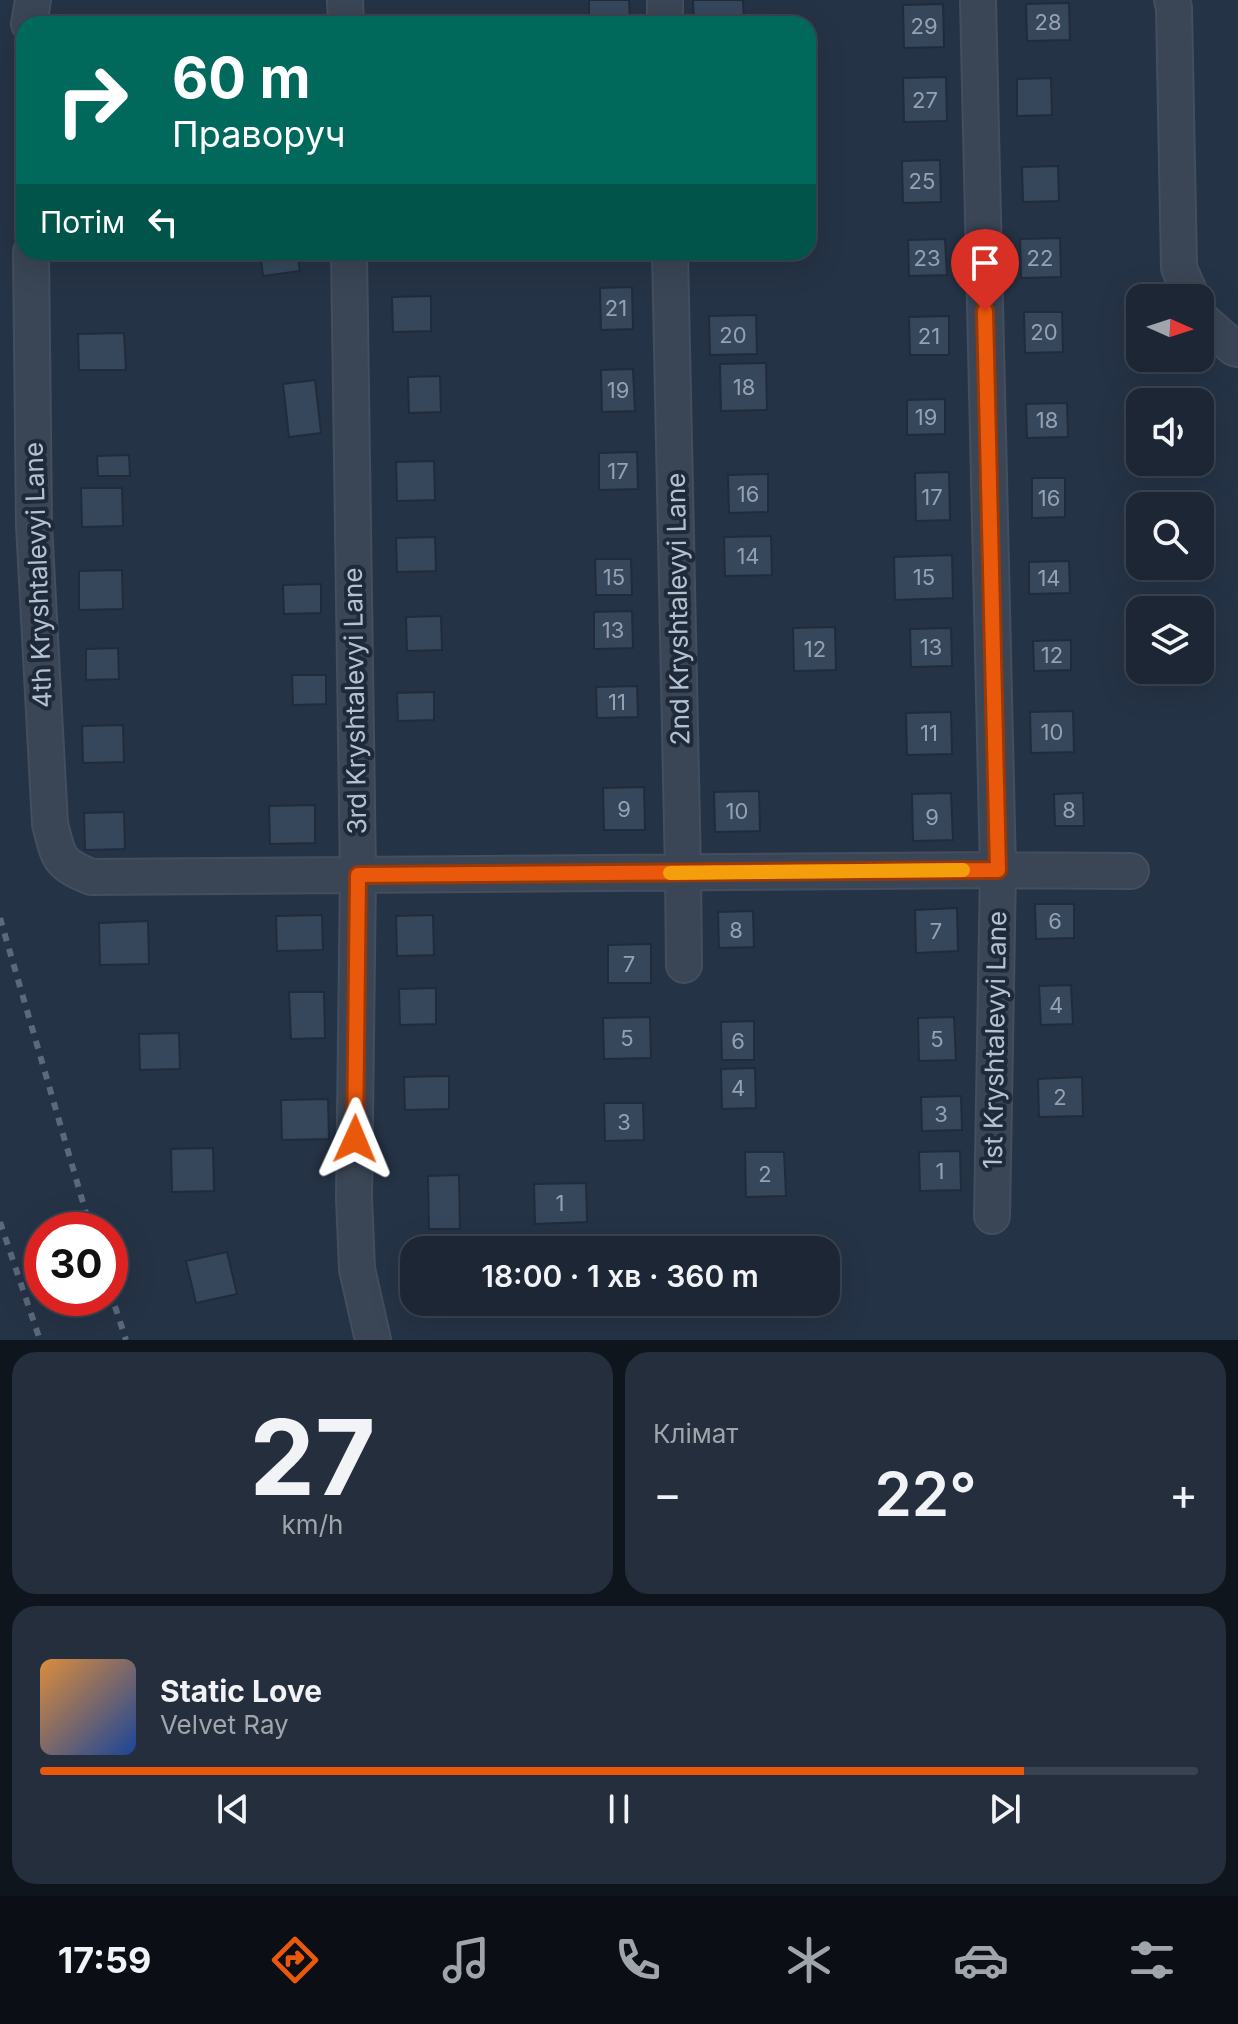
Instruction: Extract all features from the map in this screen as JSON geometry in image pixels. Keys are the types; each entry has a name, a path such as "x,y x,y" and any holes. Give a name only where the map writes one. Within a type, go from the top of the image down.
{"street":[{"name":"1st Kryshtalevyi Lane","path":"978,0 998,870 992,1216"},
{"path":"1172,0 1179,268 1186,284"},
{"name":"4th Kryshtalevyi Lane","path":"31,260 34,525 50,824 59,859 91,877 358,875"},
{"name":"3rd Kryshtalevyi Lane","path":"349,260 358,875 354,1198 357,1269 373,1340"},
{"name":"2nd Kryshtalevyi Lane","path":"670,260 684,965"},
{"path":"1214,329 1238,349"},
{"path":"358,875 1131,871"}],"building":[{"path":"589,0 629,0 630,16 589,16"},
{"path":"693,0 743,0 744,16 694,16"},
{"path":"1069,3 1070,40 1027,41 1026,4"},
{"path":"943,4 944,47 904,48 903,5"},
{"path":"946,77 947,121 904,122 903,78"},
{"path":"1051,78 1052,115 1017,116 1017,79"},
{"path":"940,160 941,202 903,203 902,161"},
{"path":"1058,166 1059,201 1023,202 1022,167"},
{"path":"1060,238 1061,277 1021,278 1020,239"},
{"path":"945,239 947,275 909,276 908,240"},
{"path":"261,260 298,260 300,271 263,276"},
{"path":"632,287 633,329 601,330 600,288"},
{"path":"431,296 431,331 393,332 392,297"},
{"path":"1024,312 1062,312 1063,352 1025,353"},
{"path":"756,315 757,354 710,355 709,316"},
{"path":"949,316 949,355 910,355 909,317"},
{"path":"124,333 126,370 79,370 78,334"},
{"path":"766,363 767,410 721,411 720,364"},
{"path":"633,369 635,411 602,412 601,370"},
{"path":"440,376 441,412 409,413 408,377"},
{"path":"315,380 321,433 289,437 283,384"},
{"path":"945,399 945,434 907,435 907,400"},
{"path":"1067,403 1068,437 1027,438 1026,404"},
{"path":"637,452 638,489 599,490 599,453"},
{"path":"129,455 130,476 98,476 97,456"},
{"path":"434,461 435,500 397,501 396,462"},
{"path":"949,472 950,520 916,521 915,473"},
{"path":"768,474 768,512 729,513 728,475"},
{"path":"1032,478 1065,478 1065,517 1032,518"},
{"path":"81,488 122,488 123,526 82,527"},
{"path":"771,536 772,575 725,576 724,537"},
{"path":"435,537 436,571 397,572 396,538"},
{"path":"952,555 953,598 895,600 894,557"},
{"path":"595,559 631,559 632,595 596,595"},
{"path":"1069,561 1070,593 1029,594 1029,562"},
{"path":"122,570 123,609 79,610 79,571"},
{"path":"321,584 321,613 284,614 283,585"},
{"path":"632,611 633,648 594,649 594,612"},
{"path":"441,616 442,650 407,651 406,617"},
{"path":"835,627 836,670 794,671 793,628"},
{"path":"951,628 952,666 911,667 910,629"},
{"path":"1071,640 1071,670 1034,671 1033,641"},
{"path":"118,648 119,679 86,680 86,649"},
{"path":"292,675 326,675 326,704 293,705"},
{"path":"637,686 638,717 597,718 596,687"},
{"path":"434,692 434,720 398,721 397,693"},
{"path":"1073,711 1074,752 1031,753 1030,712"},
{"path":"951,712 952,754 907,755 906,713"},
{"path":"123,725 124,762 83,763 82,726"},
{"path":"644,787 645,830 604,830 603,788"},
{"path":"759,791 760,831 715,832 714,792"},
{"path":"951,793 953,840 913,841 912,794"},
{"path":"1083,793 1084,826 1055,826 1054,794"},
{"path":"315,805 315,843 270,844 269,806"},
{"path":"124,812 125,849 85,850 84,813"},
{"path":"1035,904 1074,904 1074,938 1036,939"},
{"path":"957,908 958,951 916,953 915,910"},
{"path":"753,911 754,947 719,948 718,912"},
{"path":"322,915 323,950 277,951 276,916"},
{"path":"433,915 434,955 397,956 396,916"},
{"path":"148,921 149,964 100,965 99,923"},
{"path":"651,944 651,983 608,983 608,945"},
{"path":"1071,985 1073,1024 1041,1025 1039,986"},
{"path":"436,988 436,1024 400,1025 399,989"},
{"path":"289,992 324,992 325,1038 291,1039"},
{"path":"650,1017 651,1058 604,1059 603,1018"},
{"path":"954,1017 956,1060 919,1061 918,1018"},
{"path":"754,1021 754,1060 722,1060 721,1022"},
{"path":"179,1033 180,1069 140,1070 139,1034"},
{"path":"755,1068 756,1108 722,1109 721,1069"},
{"path":"449,1076 449,1109 405,1110 404,1077"},
{"path":"1082,1077 1083,1116 1039,1117 1038,1079"},
{"path":"961,1096 962,1130 922,1131 921,1097"},
{"path":"328,1099 329,1139 282,1140 281,1100"},
{"path":"604,1103 643,1103 644,1140 605,1141"},
{"path":"213,1148 214,1191 172,1192 171,1149"},
{"path":"960,1151 961,1190 920,1191 919,1152"},
{"path":"745,1152 784,1152 786,1196 746,1197"},
{"path":"459,1175 460,1229 429,1229 428,1176"},
{"path":"586,1183 587,1222 535,1224 534,1184"},
{"path":"227,1252 237,1294 196,1303 186,1261"}],"railway":[{"path":"0,918 86,1212"},
{"path":"0,1222 40,1340"},
{"path":"118,1316 126,1340"}],"slow traffic":[{"path":"670,873 963,870"}],"route":[{"path":"355,1139 358,875 998,870 985,311"}]}
